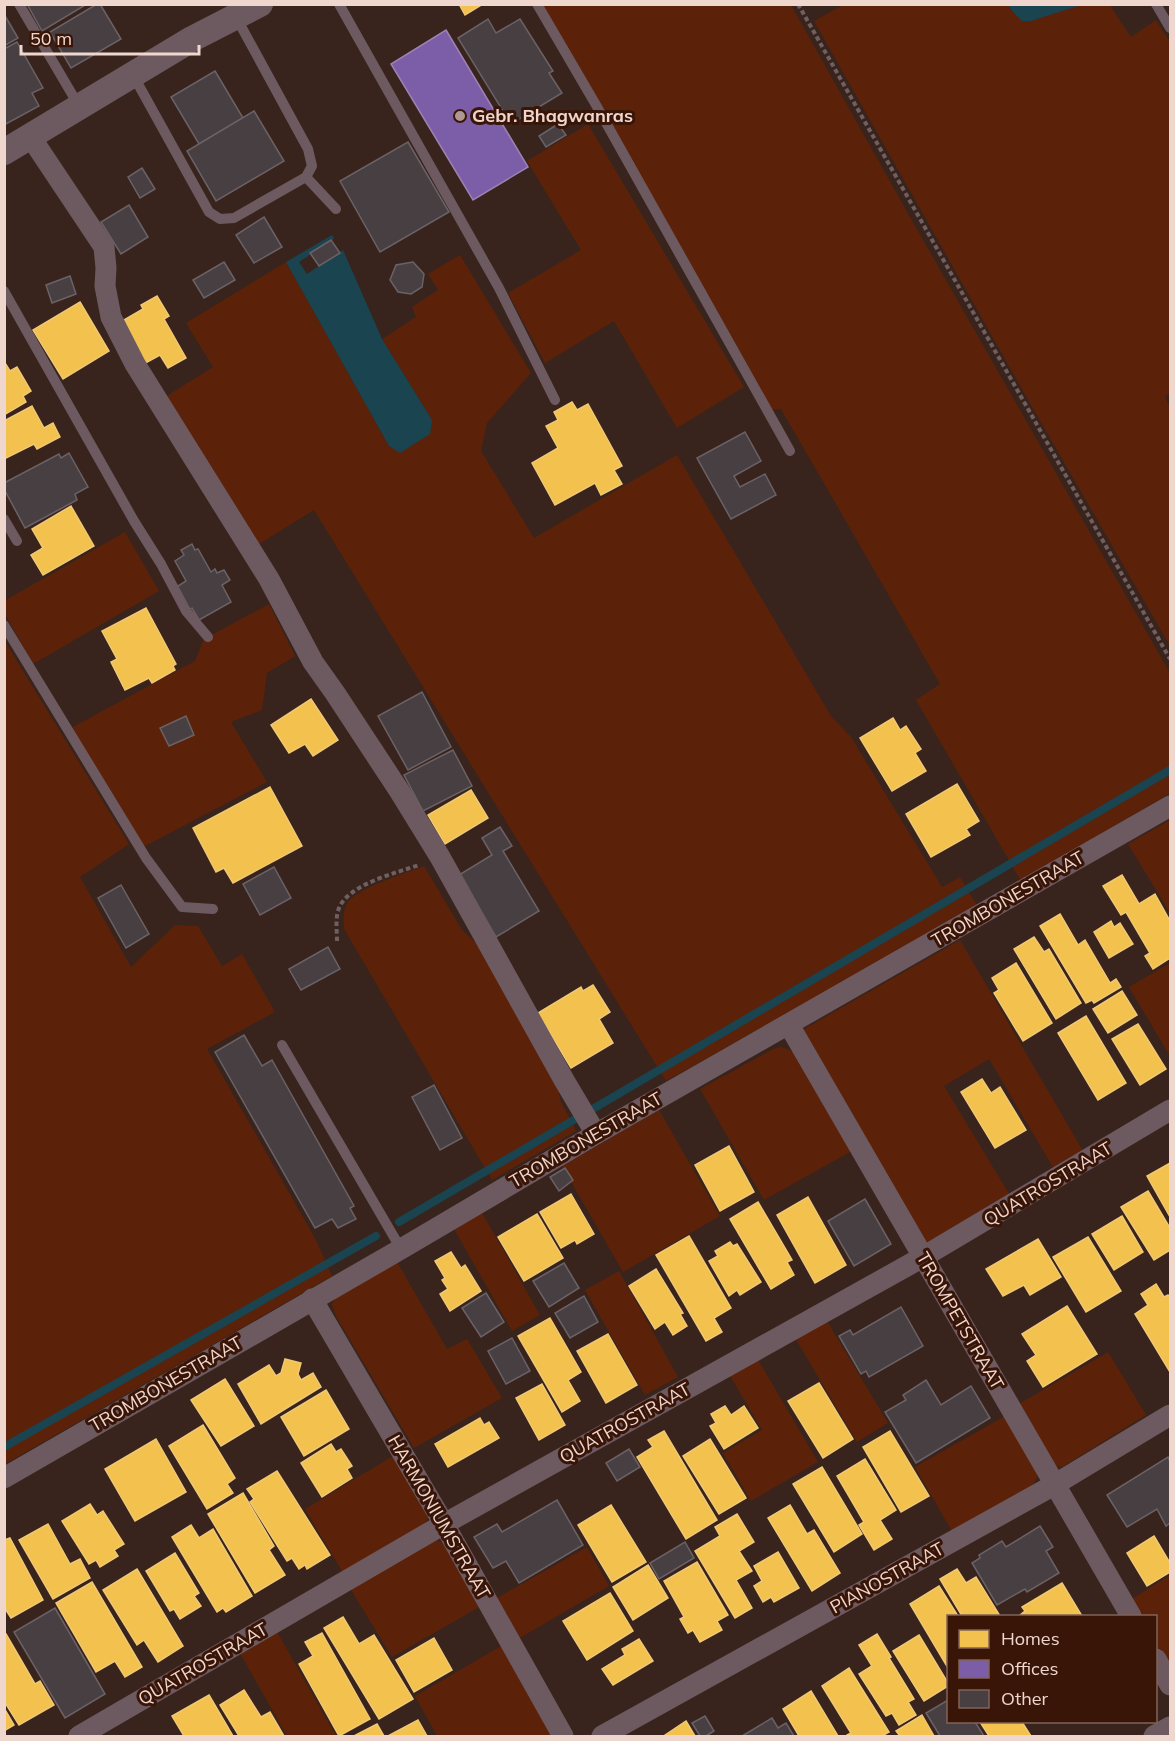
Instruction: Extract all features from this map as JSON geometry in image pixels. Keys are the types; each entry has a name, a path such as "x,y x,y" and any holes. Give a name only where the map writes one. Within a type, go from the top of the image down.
{"street":[{"path":"4,152 192,39 260,4"},
{"path":"30,136 104,246 105,285 111,317 135,364 269,579 313,662 368,742 440,857 596,1134"},
{"name":"TROMBONESTRAAT","path":"4,1478 596,1134 1170,806"},
{"name":"TROMPETSTRAAT","path":"789,1025 1130,1615"},
{"name":"QUATROSTRAAT","path":"80,1737 444,1524 923,1257 1170,1110"},
{"name":"HARMONIUMSTRAAT","path":"312,1299 444,1524 563,1737"},
{"name":"PIANOSTRAAT","path":"602,1737 1054,1485 1170,1415"},
{"path":"1157,1662 1170,1685"},
{"path":"1154,1737 1170,1727"}],"lane":[{"path":"20,4 79,106"},
{"path":"339,4 499,288 555,400"},
{"path":"537,4 790,451"},
{"path":"1156,4 1170,28"},
{"path":"133,74 209,212 220,219 234,218 306,177 312,166 308,149 236,17"},
{"path":"306,177 336,209"},
{"path":"4,291 186,611 208,637"},
{"path":"4,519 17,541"},
{"path":"4,625 152,866 182,907 213,909"},
{"path":"282,1045 400,1249"}],"path":[{"path":"798,4 1170,659"},
{"path":"338,941 338,910 345,898 369,884 440,857"}],"shaded area":[{"path":"534,5 791,5 1170,673 1170,793 1021,881 916,700 940,684 781,409 772,409"},
{"path":"843,5 1008,5 1013,12 1081,5 1113,5 1111,7 1131,37 1156,20 1170,42 1170,393 1165,396 1170,409 1170,646 814,21"},
{"path":"588,124 744,387 677,428 614,321 545,363 508,293 581,250 527,161"},
{"path":"460,255 531,373 487,423 481,451 534,538 677,455 831,716 851,737 942,887 960,877 978,907 666,1081 314,510 249,550 151,406 213,367 186,323 286,262 389,446 432,420 382,339 416,317 412,307 438,290 428,274"},
{"path":"125,532 159,591 33,664 5,614 4,601"},
{"path":"269,604 295,656 267,673 262,710 231,722 267,782 143,847 71,728 195,661 204,639"},
{"path":"4,640 129,844 80,877 131,967 175,925 198,926 222,966 242,954 275,1012 207,1049 316,1240 332,1276 5,1464"},
{"path":"1170,820 1170,913 1128,844"},
{"path":"424,866 462,930 489,955 558,1084 560,1100 576,1131 492,1180 344,929 345,908 353,897 383,881"},
{"path":"960,940 1083,1151 1054,1169 989,1059 944,1086 1011,1197 937,1242 926,1243 804,1037 804,1029"},
{"path":"1170,963 1170,1056 1129,987"},
{"path":"780,1047 794,1053 852,1151 764,1200 700,1089"},
{"path":"659,1110 720,1216 623,1272 562,1166"},
{"path":"481,1211 540,1315 512,1331 453,1227"},
{"path":"396,1260 447,1349 467,1339 502,1398 414,1448 336,1316 332,1304 338,1294"},
{"path":"619,1271 678,1377 645,1395 585,1290"},
{"path":"827,1321 888,1423 857,1442 795,1338"},
{"path":"1108,1352 1146,1415 1062,1467 1055,1466 1019,1404"},
{"path":"757,1358 818,1462 751,1501 723,1453 762,1430 729,1374"},
{"path":"1005,1416 1037,1470 1037,1477 1033,1485 953,1533 915,1467"},
{"path":"393,1456 427,1513 427,1520 343,1573 305,1509"},
{"path":"435,1540 446,1546 481,1606 392,1657 350,1588"},
{"path":"587,1547 609,1586 518,1639 495,1599"},
{"path":"1170,1575 1170,1671 1157,1647 1157,1615 1138,1615 1129,1601"},
{"path":"277,1632 336,1736 287,1736 240,1653"},
{"path":"503,1645 554,1736 437,1736 415,1696"}],"water":[{"path":"1008,5 1081,5 1031,21 1022,21"},
{"path":"332,235 343,250 382,339 432,420 430,434 400,453 389,446 286,262"}],"pier":[{"path":"335,238 343,250 307,274 299,262"}],"building: Homes":[{"path":"459,4 483,4 465,15"},
{"path":"157,296 169,316 164,319 186,358 168,368 160,355 140,366 117,324 143,309 141,305"},
{"path":"80,302 109,351 63,379 33,330"},
{"path":"5,363 10,371 17,367 31,391 23,396 26,402 4,415"},
{"path":"572,402 577,410 588,404 622,466 614,470 622,484 601,495 595,483 555,505 532,463 558,448 546,426 558,420 554,412"},
{"path":"32,406 44,428 53,423 60,437 37,449 34,444 4,459 4,421"},
{"path":"71,506 94,546 43,575 31,555 43,548 32,529"},
{"path":"146,608 176,664 173,666 175,670 152,683 149,678 125,690 111,662 117,659 102,631"},
{"path":"311,699 338,740 313,756 305,744 289,753 271,725"},
{"path":"893,718 900,730 906,726 921,749 915,753 926,771 892,791 860,738"},
{"path":"957,784 979,821 966,829 970,835 931,857 906,814"},
{"path":"270,787 302,846 233,883 224,868 216,872 193,828"},
{"path":"471,790 488,818 445,844 428,815"},
{"path":"1122,875 1139,904 1155,894 1170,921 1170,958 1153,969 1145,956 1150,953 1126,912 1121,915 1103,886"},
{"path":"1060,914 1078,945 1085,940 1110,983 1116,979 1121,987 1094,1003 1092,1000 1086,1003 1040,926"},
{"path":"1111,921 1114,927 1120,923 1133,944 1109,958 1094,932"},
{"path":"1034,937 1044,952 1049,949 1081,1003 1056,1019 1014,949"},
{"path":"1016,963 1052,1023 1023,1041 994,993 999,990 992,978"},
{"path":"593,985 610,1012 599,1019 613,1043 571,1068 538,1013 581,987 583,991"},
{"path":"1122,991 1137,1015 1108,1033 1093,1009"},
{"path":"1086,1016 1126,1083 1098,1100 1058,1033"},
{"path":"1138,1024 1166,1069 1140,1085 1112,1039"},
{"path":"982,1079 991,1093 1000,1087 1026,1130 995,1148 961,1092"},
{"path":"729,1146 754,1192 720,1211 695,1165"},
{"path":"1170,1163 1170,1217 1147,1176"},
{"path":"1148,1191 1170,1228 1170,1250 1154,1260 1121,1207"},
{"path":"571,1194 594,1234 577,1244 575,1240 561,1248 540,1212"},
{"path":"808,1197 846,1265 815,1283 777,1215"},
{"path":"758,1202 792,1260 787,1262 794,1275 771,1289 730,1219"},
{"path":"537,1214 563,1258 524,1281 498,1237"},
{"path":"1122,1216 1143,1252 1114,1270 1092,1234"},
{"path":"689,1236 731,1308 714,1318 722,1332 706,1341 656,1255"},
{"path":"1088,1237 1121,1291 1086,1312 1053,1257"},
{"path":"1038,1239 1061,1277 1030,1295 1024,1285 1003,1296 986,1269"},
{"path":"730,1242 733,1246 737,1244 761,1282 740,1295 737,1290 729,1296 709,1261 718,1256 715,1251"},
{"path":"451,1252 461,1268 465,1265 481,1291 450,1311 440,1294 448,1289 442,1280 445,1278 435,1261"},
{"path":"656,1269 683,1313 680,1314 687,1326 673,1335 665,1322 655,1329 629,1286"},
{"path":"1156,1284 1164,1297 1168,1295 1170,1298 1170,1372 1135,1314 1148,1305 1141,1294"},
{"path":"1067,1306 1097,1354 1043,1387 1027,1361 1036,1355 1022,1334"},
{"path":"550,1318 581,1372 568,1380 580,1401 562,1412 518,1336"},
{"path":"608,1334 637,1385 606,1403 577,1351"},
{"path":"285,1359 301,1363 298,1374 301,1380 313,1373 321,1387 261,1424 238,1384 269,1365 276,1376 281,1373"},
{"path":"225,1379 254,1426 221,1446 191,1400"},
{"path":"819,1383 853,1439 823,1458 788,1401"},
{"path":"542,1384 565,1425 539,1440 516,1398"},
{"path":"326,1390 349,1429 304,1456 281,1417"},
{"path":"725,1406 731,1415 744,1406 758,1428 724,1449 710,1426 716,1423 711,1414"},
{"path":"480,1418 484,1425 489,1422 499,1438 448,1467 435,1444"},
{"path":"203,1425 235,1478 227,1484 233,1493 207,1509 169,1446"},
{"path":"664,1431 717,1520 686,1539 637,1457 653,1447 648,1440"},
{"path":"890,1431 929,1496 901,1512 863,1447"},
{"path":"156,1439 186,1492 135,1521 105,1469"},
{"path":"710,1439 746,1498 719,1514 683,1456"},
{"path":"331,1444 336,1452 341,1449 352,1466 347,1469 352,1478 322,1497 301,1463"},
{"path":"865,1459 896,1510 880,1520 892,1539 874,1550 859,1525 864,1522 837,1476"},
{"path":"822,1467 862,1534 834,1552 793,1484"},
{"path":"277,1471 330,1555 307,1569 305,1565 299,1569 292,1558 287,1561 250,1502 254,1499 247,1489"},
{"path":"243,1493 274,1546 269,1550 285,1575 255,1593 208,1514"},
{"path":"90,1504 97,1515 103,1511 124,1544 114,1550 118,1556 100,1567 96,1560 89,1564 62,1521"},
{"path":"611,1505 646,1562 612,1582 578,1525"},
{"path":"790,1505 807,1534 814,1530 840,1573 812,1591 768,1518"},
{"path":"737,1514 754,1542 739,1551 752,1571 736,1580 752,1608 735,1618 695,1551 720,1536 715,1527"},
{"path":"48,1524 70,1564 80,1559 90,1578 53,1599 19,1540"},
{"path":"191,1525 199,1538 213,1529 252,1596 226,1612 223,1608 217,1612 172,1537"},
{"path":"1154,1536 1170,1563 1170,1572 1147,1586 1127,1553"},
{"path":"10,1538 43,1600 11,1618 4,1607 4,1540"},
{"path":"778,1552 799,1588 774,1602 771,1597 763,1602 754,1586 762,1581 754,1566"},
{"path":"175,1553 199,1593 194,1596 201,1606 180,1619 174,1609 170,1611 146,1571"},
{"path":"697,1562 728,1615 717,1621 722,1630 700,1642 693,1630 688,1633 680,1619 684,1617 664,1581"},
{"path":"648,1565 668,1598 633,1620 613,1587"},
{"path":"137,1569 183,1646 158,1662 144,1640 137,1645 103,1590"},
{"path":"957,1569 966,1583 976,1577 999,1615 961,1615 940,1579"},
{"path":"92,1582 142,1667 125,1677 115,1661 96,1672 56,1603"},
{"path":"1062,1583 1081,1615 1020,1615 1025,1611 1022,1607"},
{"path":"939,1586 957,1615 947,1615 947,1666 910,1604"},
{"path":"610,1593 633,1631 587,1660 563,1621"},
{"path":"343,1617 359,1644 374,1635 413,1699 379,1719 324,1628"},
{"path":"322,1633 370,1719 339,1736 299,1664 313,1656 305,1642"},
{"path":"6,1634 35,1684 40,1681 54,1705 19,1725 4,1701 4,1635"},
{"path":"877,1634 914,1699 908,1702 916,1715 899,1725 892,1713 886,1716 859,1674 872,1666 859,1645"},
{"path":"919,1635 947,1681 947,1687 924,1701 893,1651"},
{"path":"434,1638 452,1670 414,1692 396,1660"},
{"path":"639,1639 653,1661 613,1685 602,1669 625,1655 622,1649"},
{"path":"849,1668 889,1732 882,1736 847,1736 851,1733 822,1686"},
{"path":"244,1690 261,1717 270,1712 284,1736 239,1736 220,1705"},
{"path":"811,1691 838,1736 799,1736 783,1709"},
{"path":"209,1695 233,1736 184,1736 172,1716"},
{"path":"4,1708 14,1725 4,1731"},
{"path":"922,1715 934,1736 900,1736 896,1731"},
{"path":"418,1720 427,1736 388,1736"},
{"path":"686,1721 695,1736 665,1735"},
{"path":"981,1723 1023,1723 1031,1736 989,1736"},
{"path":"377,1724 384,1736 354,1736"}],"building: Offices":[{"name":"Gebr. Bhagwanras","path":"446,30 528,167 473,200 391,64"}],"building: Other":[{"path":"27,4 87,4 42,31"},
{"path":"100,4 121,39 71,68 50,32"},
{"path":"4,14 18,38 4,46"},
{"path":"488,19 496,33 520,19 553,71 549,73 562,93 511,124 458,38"},
{"path":"17,42 43,88 32,93 39,106 4,125 4,49"},
{"path":"215,71 243,118 199,144 171,97"},
{"path":"254,111 284,161 216,201 187,151"},
{"path":"558,124 566,135 546,147 539,136"},
{"path":"408,142 449,212 380,252 340,181"},
{"path":"142,168 155,189 140,198 128,177"},
{"path":"129,205 148,237 121,254 101,222"},
{"path":"264,217 282,247 254,263 236,235"},
{"path":"331,240 340,253 319,266 310,253"},
{"path":"224,262 235,280 204,298 193,280"},
{"path":"413,262 424,274 422,287 411,294 398,292 390,280 396,265"},
{"path":"70,276 76,294 52,303 46,285"},
{"path":"745,432 761,461 734,476 740,487 765,474 776,495 731,519 697,458"},
{"path":"69,453 88,487 75,494 77,500 25,528 4,489 4,483 59,454 61,458"},
{"path":"192,544 195,550 198,549 211,572 215,569 217,573 224,570 230,580 222,585 231,602 199,620 192,608 188,611 175,588 186,581 175,561 184,555 181,550"},
{"path":"422,692 451,747 408,770 378,716"},
{"path":"186,716 194,735 169,746 160,728"},
{"path":"453,750 472,786 423,811 404,775"},
{"path":"500,827 512,846 503,851 539,911 496,937 459,875 492,855 482,838"},
{"path":"274,867 291,898 260,915 243,884"},
{"path":"121,885 149,934 126,948 98,898"},
{"path":"328,947 340,969 301,990 289,969"},
{"path":"244,1035 262,1066 272,1060 354,1206 350,1208 356,1219 338,1228 332,1219 315,1228 215,1052"},
{"path":"434,1085 462,1138 440,1150 412,1097"},
{"path":"565,1168 573,1180 559,1191 550,1177"},
{"path":"865,1199 891,1244 854,1266 828,1221"},
{"path":"564,1263 579,1288 549,1307 533,1281"},
{"path":"486,1293 504,1322 481,1337 462,1308"},
{"path":"584,1296 598,1322 570,1338 555,1313"},
{"path":"901,1307 923,1346 869,1377 866,1371 861,1374 839,1336 850,1330 853,1335"},
{"path":"512,1338 530,1371 506,1384 488,1351"},
{"path":"926,1380 941,1405 971,1386 990,1418 916,1463 885,1412 906,1400 903,1395"},
{"path":"629,1449 640,1467 617,1481 606,1463"},
{"path":"1168,1457 1170,1462 1170,1523 1166,1526 1157,1509 1127,1527 1107,1495"},
{"path":"557,1500 583,1545 519,1583 506,1561 493,1568 474,1537 497,1524 502,1532"},
{"path":"1040,1526 1053,1547 1046,1551 1059,1573 1027,1592 1025,1589 997,1605 972,1563 980,1558 979,1555 1002,1541 1006,1547"},
{"path":"685,1542 694,1558 659,1579 650,1563"},
{"path":"55,1608 105,1694 65,1718 14,1632"},
{"path":"947,1701 947,1723 976,1723 984,1736 940,1736 926,1713"},
{"path":"705,1716 714,1731 706,1736 700,1736 692,1723"},
{"path":"772,1718 778,1728 786,1723 794,1736 742,1736"}],"waterway":[{"path":"591,1110 1170,770"},
{"path":"399,1222 577,1118"},
{"path":"4,1447 376,1236"}],"place":[{"name":"Gebr. Bhagwanras","path":"460,116"}]}
